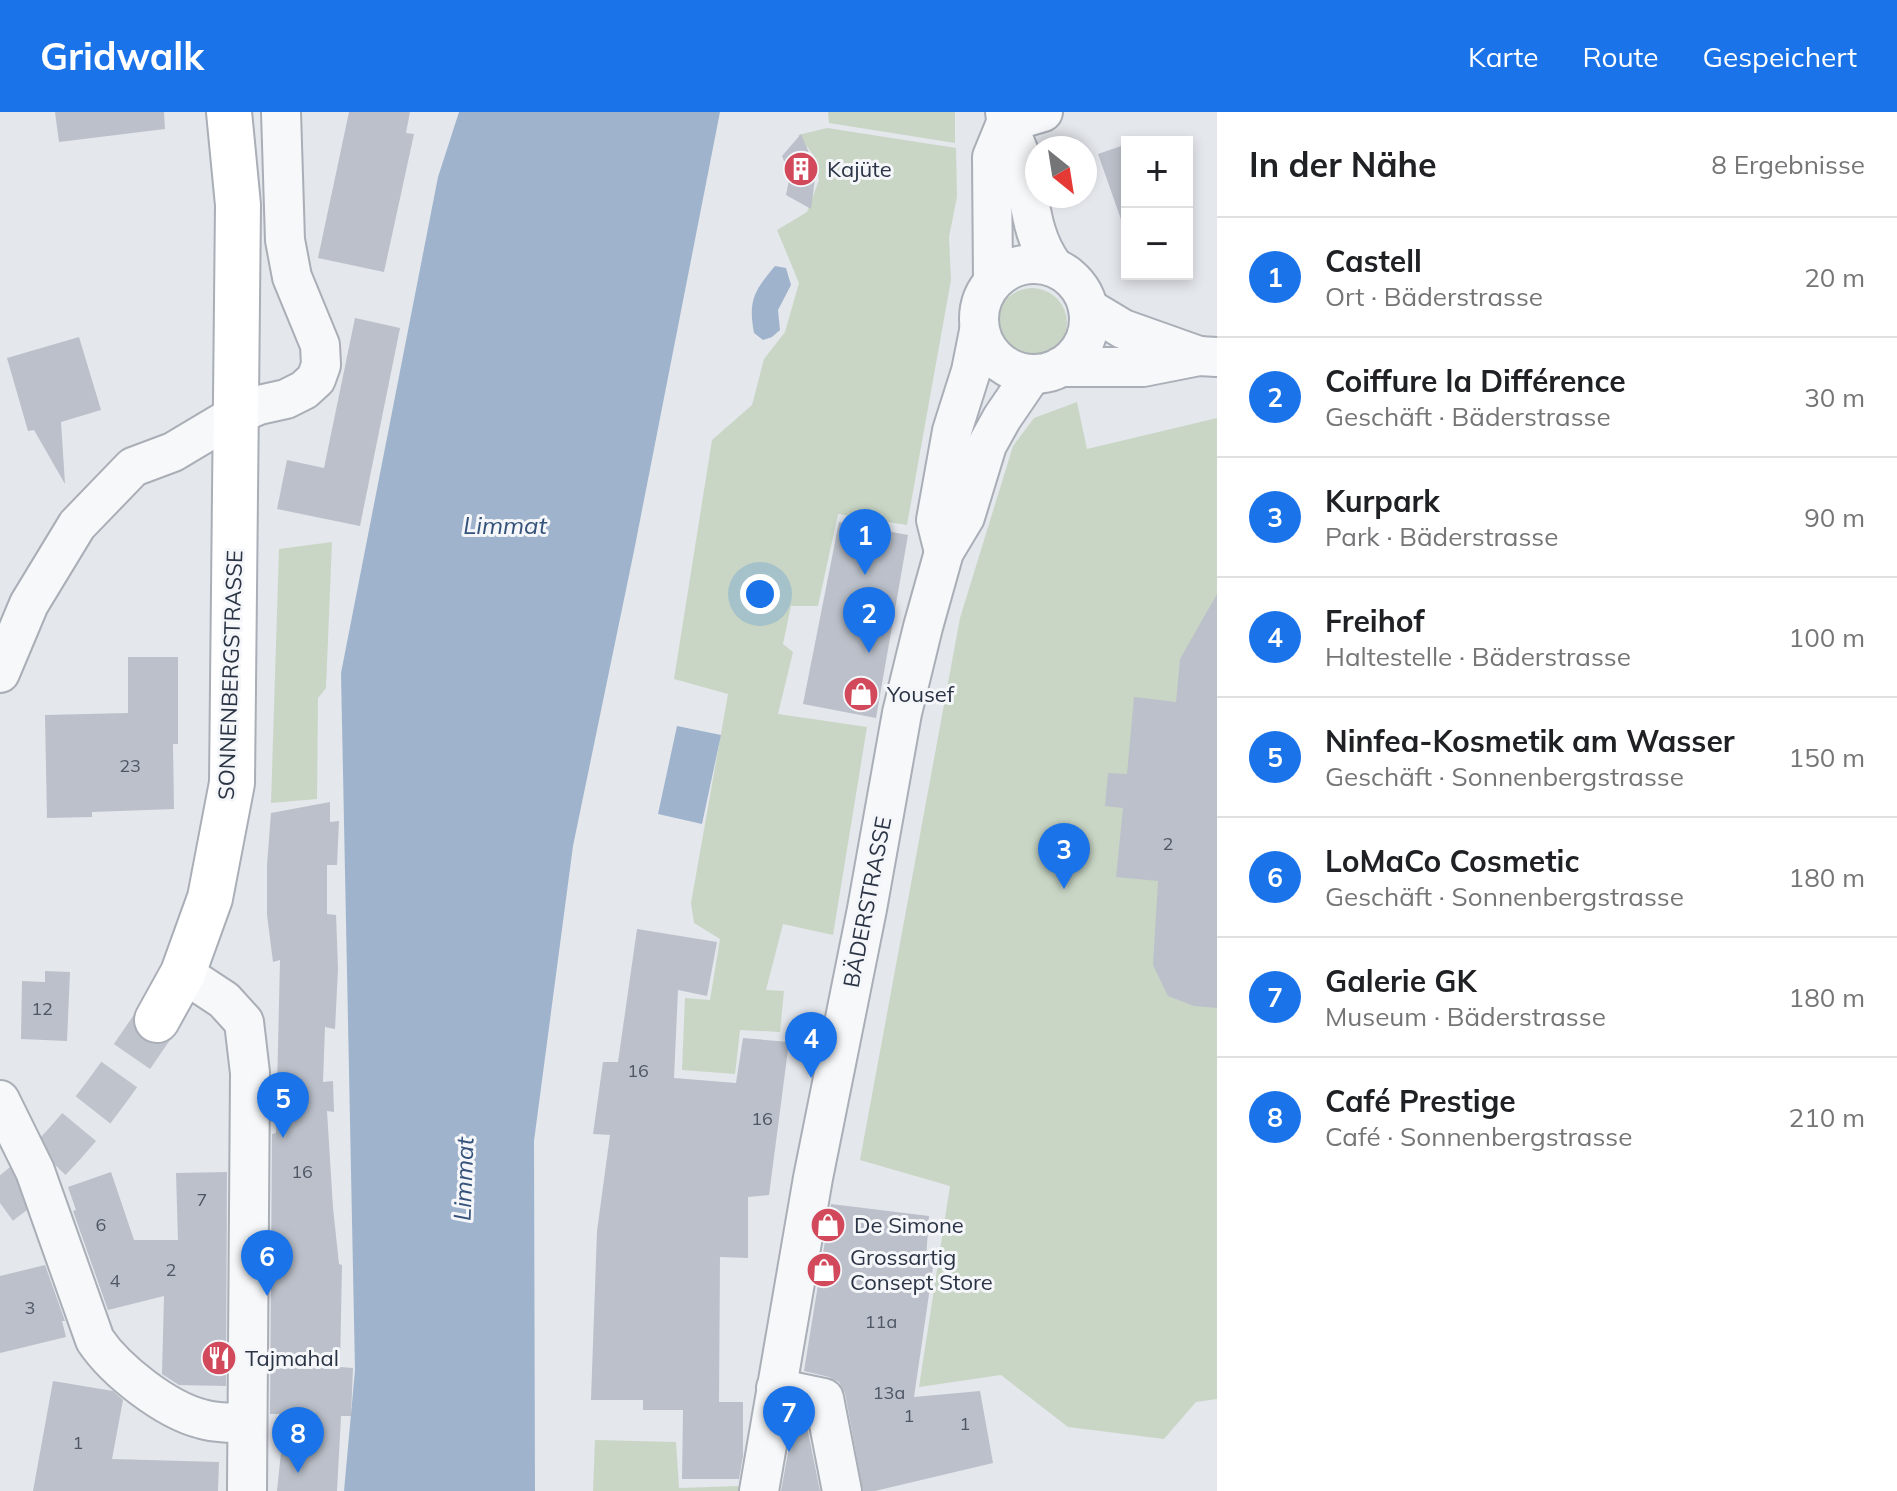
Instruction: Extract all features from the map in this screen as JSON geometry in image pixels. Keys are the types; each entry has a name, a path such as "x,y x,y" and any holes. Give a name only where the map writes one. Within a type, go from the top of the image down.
{"main road":[{"name":"SONNENBERGSTRASSE","path":"157,1020 183,973 210,898 232,783 238,205 229,112"}],"street":[{"path":"0,673 29,604 77,525 133,467 173,452 235,415 286,399 304,390 316,379 321,365 320,345 292,277 285,240 281,112"},
{"path":"1005,118 1043,112"},
{"path":"1005,118 1021,156 1035,233 1043,253 1081,290 1088,308 1089,326 1084,342 1074,356 1046,371"},
{"path":"993,280 992,157 1005,118"},
{"path":"1053,266 1021,264 1006,270 993,280 983,295 978,313 979,331 986,348 998,362 1014,371 1046,371 1143,367 1208,357"},
{"path":"1088,308 1123,329 1208,357"},
{"name":"BÄDERSTRASSE","path":"944,552 936,520 952,431 971,371 979,331"},
{"name":"BÄDERSTRASSE","path":"759,1491 810,1193 867,909 902,713 944,552 965,517 987,445 1002,418 1046,371"},
{"path":"183,973 224,1000 244,1022 250,1073 247,1491"},
{"path":"0,1100 35,1171 101,1349 136,1382 185,1413 201,1419 247,1423"},
{"path":"776,1388 824,1398 842,1491"}],"green space":[{"path":"828,112 955,112 955,143 829,123"},
{"path":"827,128 956,148 957,197 949,237 951,280 907,525 838,514 818,606 791,606 783,644 793,652 778,714 867,727 833,935 783,924 766,990 784,991 780,1032 740,1030 735,1074 682,1070 685,998 710,1000 720,939 694,923 691,903 728,694 674,679 712,440 752,405 764,359 785,332 799,283 777,230 807,212 819,180 814,156 798,135"},
{"path":"1032,288 1057,298 1067,323 1057,348 1032,358 1007,348 997,323 1007,298"},
{"path":"1077,402 1087,449 1217,418 1217,1399 1196,1402 1164,1439 1068,1427 1001,1375 919,1387 950,1186 860,1160 960,618 1013,446 1034,418"},
{"path":"332,542 326,688 318,698 317,799 271,803 279,549"},
{"path":"595,1440 676,1442 679,1488 739,1486 738,1491 593,1491"}],"water":[{"name":"Limmat","path":"459,112 720,112 573,846 534,1141 535,1491 344,1491 355,1370 341,673 438,177"},
{"path":"775,266 786,268 791,285 778,310 780,330 763,340 754,333 752,304 762,282"},
{"path":"677,726 721,735 702,824 658,814"}],"building":[{"path":"55,112 164,112 165,129 59,142"},
{"path":"349,112 410,112 406,133 414,134 384,272 318,258"},
{"name":"Kajüte","path":"801,134 813,162 815,178 811,209 786,195 790,175 782,156"},
{"path":"1121,146 1121,219 1098,154"},
{"path":"355,318 400,328 360,526 277,509 287,460 324,468"},
{"path":"79,337 101,410 61,422 65,484 34,430 28,431 7,358"},
{"path":"839,522 908,535 876,718 803,704"},
{"path":"1217,594 1217,1008 1194,1006 1168,996 1153,965 1158,881 1116,877 1123,808 1105,806 1108,773 1127,774 1134,697 1176,702 1180,659"},
{"path":"128,657 178,657 178,744 173,744 174,809 92,812 92,817 47,818 45,715 128,713"},
{"path":"330,802 330,822 339,821 337,865 327,865 327,914 336,915 338,969 335,1029 325,1027 323,1082 333,1081 334,1112 327,1111 333,1208 339,1264 342,1265 340,1367 353,1368 351,1416 341,1416 337,1491 277,1491 285,1414 270,1414 272,1134 276,1133 280,960 273,962 267,915 271,813"},
{"path":"637,929 717,942 707,996 678,990 674,1078 736,1083 743,1038 789,1042 769,1195 748,1197 748,1258 720,1257 719,1402 743,1402 743,1456 739,1479 682,1479 683,1410 643,1410 643,1400 591,1400 597,1231 610,1135 593,1134 603,1062 618,1062"},
{"path":"45,971 70,972 67,1041 21,1039 22,981 45,982"},
{"path":"111,1172 134,1240 178,1240 176,1173 227,1172 226,1386 179,1385 162,1374 164,1296 108,1310 73,1211 76,1210 68,1187"},
{"path":"831,1204 929,1216 926,1259 934,1260 914,1397 980,1391 993,1463 875,1491 863,1491 845,1393 839,1382 804,1371"},
{"path":"45,1265 65,1321 62,1321 66,1337 0,1353 0,1276"},
{"path":"53,1381 113,1391 123,1400 112,1459 219,1462 218,1491 33,1491"},
{"path":"798,1415 805,1417 820,1491 781,1491 794,1420 798,1420"}],"tunnel":[{"path":"0,1203 46,1164 86,1119 157,1020"}],"place":[{"name":"Kajüte","path":"801,169"},
{"name":"Castell","path":"865,575"},
{"name":"Coiffure la Différence","path":"869,653"},
{"name":"Yousef","path":"861,694"},
{"name":"Kurpark","path":"1064,889"},
{"name":"Freihof","path":"811,1078"},
{"name":"Ninfea-Kosmetik am Wasser","path":"283,1138"},
{"name":"De Simone","path":"828,1225"},
{"name":"Grossartig Consept Store","path":"824,1270"},
{"name":"LoMaCo Cosmetic","path":"267,1296"},
{"name":"Tajmahal","path":"219,1358"},
{"name":"Galerie GK","path":"789,1452"},
{"name":"Café Prestige","path":"298,1473"}]}
